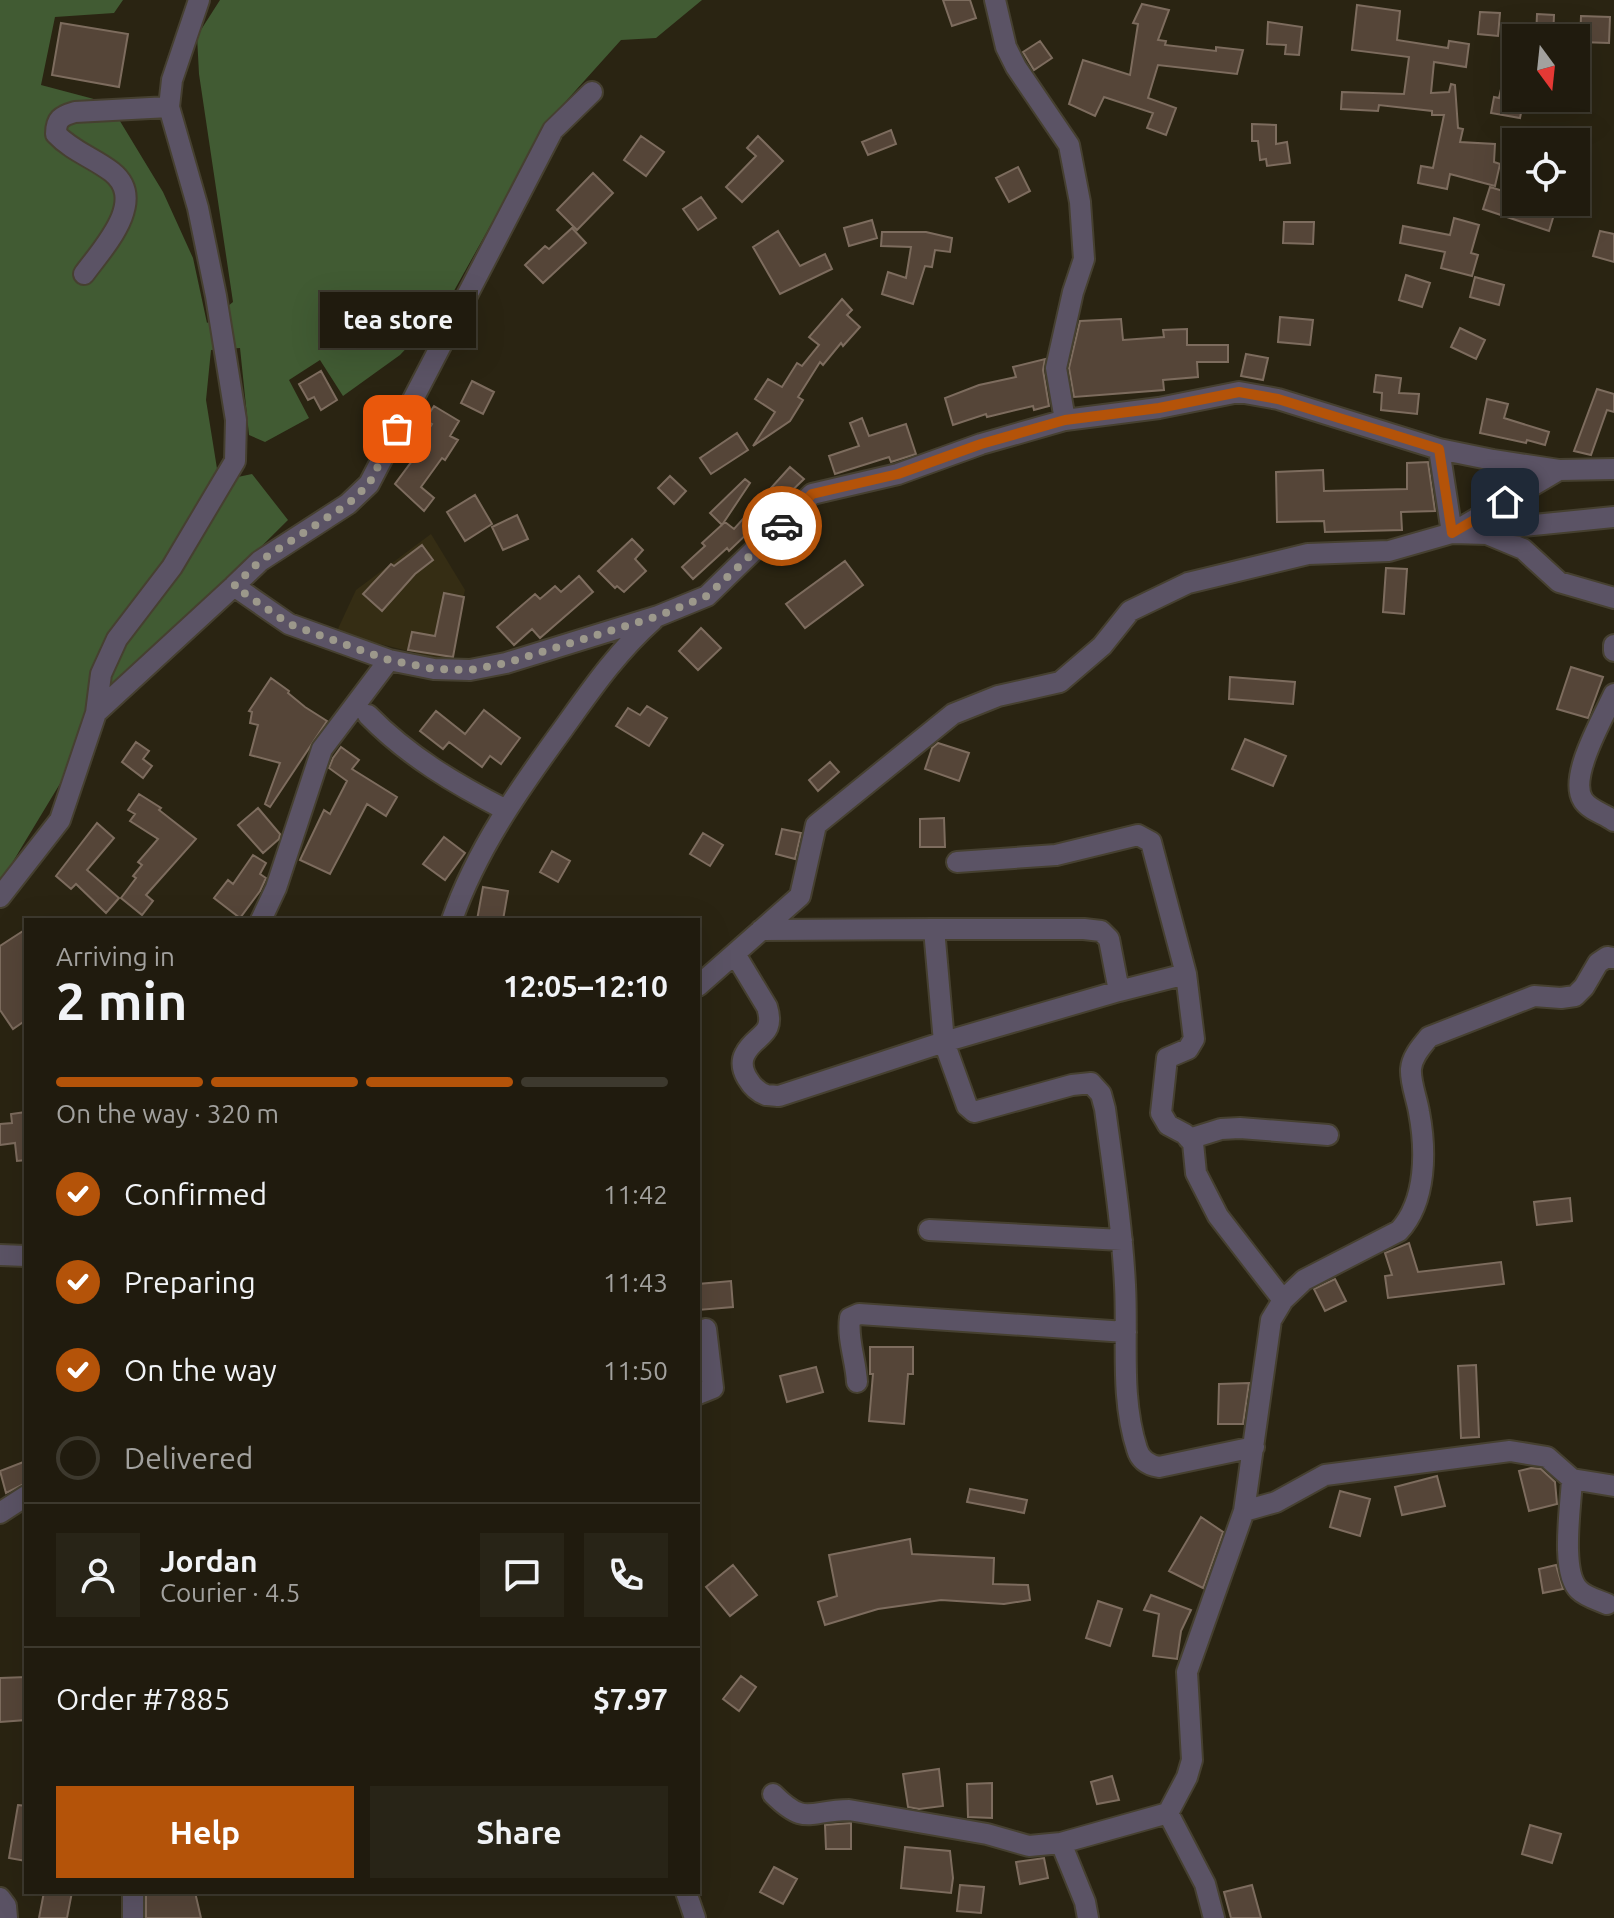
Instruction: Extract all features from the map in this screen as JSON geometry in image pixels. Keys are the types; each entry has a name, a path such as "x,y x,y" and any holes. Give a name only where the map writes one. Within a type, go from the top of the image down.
{"street":[{"path":"0,897 60,820 96,713 101,674 117,639 172,567 235,461 236,420 216,296 198,208 169,107 172,80 199,0"},
{"path":"995,0 1006,47 1016,67 1069,145 1080,202 1084,259 1073,292 1056,368 1065,420"},
{"path":"96,713 260,561 348,504 369,484 553,130 592,92"},
{"path":"84,274 113,235 127,196 125,187 113,173 64,143 56,134 56,123 62,115 75,112 169,107"},
{"path":"234,586 289,624 389,660 434,669 470,670 506,663 658,616 707,596 812,494 898,474 981,444 1065,420 1159,408 1239,392 1278,399 1439,449 1559,470 1614,469"},
{"path":"1439,449 1452,533"},
{"path":"1452,533 1559,470"},
{"path":"700,984 800,896 816,825 953,714 998,696 1060,682 1102,646 1130,611 1188,583 1308,554 1389,551 1452,533 1614,517"},
{"path":"1452,533 1487,534 1523,549 1559,582 1614,598"},
{"path":"453,918 460,897 517,792 615,657 658,616"},
{"path":"262,918 276,888 322,749 389,660"},
{"path":"1614,694 1580,770 1579,787 1586,804 1614,821"},
{"path":"368,715 392,740 453,783 506,810"},
{"path":"957,862 1056,855 1138,835 1151,842 1186,974 1194,1039 1188,1049 1167,1058 1161,1113 1168,1125 1193,1143 1196,1173 1218,1216 1283,1300"},
{"path":"934,929 944,1042 967,1106 974,1112 1072,1085 1091,1083 1101,1094 1122,1240 1127,1395 1137,1451 1149,1465 1159,1467 1254,1447"},
{"path":"761,930 1101,931 1109,939 1119,991"},
{"path":"735,954 770,1017 766,1032 745,1054 743,1065 746,1076 755,1088 767,1095 779,1096 944,1042 1186,974"},
{"path":"773,1794 797,1814 807,1816 849,1810 987,1834 1029,1846 1061,1843 1168,1813 1187,1777 1192,1760 1187,1672 1244,1511 1271,1320 1283,1300 1304,1280 1399,1231 1408,1221 1419,1190 1424,1152 1411,1069 1418,1050 1429,1037 1534,996 1575,996 1598,963 1607,957 1614,958"},
{"path":"1189,1139 1221,1129 1240,1128 1328,1135"},
{"path":"929,1230 1122,1240"},
{"path":"0,1255 24,1256"},
{"path":"857,1382 849,1329 850,1318 859,1314 1126,1332"},
{"path":"700,1393 713,1388 706,1329"},
{"path":"1244,1511 1276,1502 1325,1475 1510,1451 1547,1457 1572,1479 1614,1486"},
{"path":"1572,1479 1568,1567 1572,1583 1581,1593 1607,1604"},
{"path":"0,1513 24,1497"},
{"path":"1168,1813 1205,1884 1214,1918"},
{"path":"1061,1843 1085,1902 1088,1918"},
{"path":"133,1894 133,1918"},
{"path":"687,1894 695,1918"},
{"path":"0,1898 6,1906 7,1918"}],"shaded area":[{"path":"431,534 465,590 448,661 336,633 356,590"}],"green space":[{"path":"0,0 123,0 114,13 55,17 41,85 109,103 163,192 193,258 207,323 233,302 199,74 197,36 220,0 702,0 656,38 621,40 549,120 445,307 400,355 343,396 320,360 289,380 309,418 265,442 249,435 240,348 211,350 206,400 219,481 252,474 288,520 116,691 0,883"}],"building":[{"path":"943,0 970,0 976,18 952,26"},
{"path":"1142,4 1169,10 1158,40 1166,41 1165,45 1216,51 1216,47 1243,50 1237,74 1158,65 1148,98 1176,108 1166,135 1147,128 1153,113 1104,97 1095,116 1069,104 1083,60 1130,75 1138,24 1133,23"},
{"path":"1357,5 1400,11 1397,40 1448,48 1449,41 1469,44 1466,67 1434,62 1431,93 1449,92 1451,84 1455,85 1458,128 1463,129 1460,142 1495,144 1494,162 1500,164 1495,186 1450,174 1447,189 1418,183 1421,166 1433,168 1444,115 1379,105 1378,111 1341,109 1342,92 1404,94 1409,57 1352,50"},
{"path":"1480,12 1500,13 1498,36 1478,34"},
{"path":"1537,14 1554,15 1554,24 1537,24"},
{"path":"1581,16 1610,17 1609,43 1590,42 1590,24 1581,24"},
{"path":"1268,22 1302,27 1299,55 1285,54 1286,45 1267,44"},
{"path":"61,23 128,34 119,87 52,75"},
{"path":"1040,41 1052,58 1034,70 1023,52"},
{"path":"1501,89 1502,112 1521,112 1520,118 1491,113 1494,97 1499,98"},
{"path":"1252,124 1276,125 1276,144 1287,142 1290,163 1267,166 1266,159 1260,160 1258,141 1252,141"},
{"path":"891,130 896,144 868,155 862,142"},
{"path":"641,136 664,152 646,176 624,160"},
{"path":"758,136 783,161 742,202 726,187 756,156 747,148"},
{"path":"1018,167 1030,191 1009,202 996,178"},
{"path":"593,173 613,193 577,230 557,210"},
{"path":"1490,187 1502,191 1502,215 1483,209"},
{"path":"701,197 716,218 698,230 683,209"},
{"path":"1504,216 1554,216 1549,231"},
{"path":"1454,218 1479,225 1471,253 1478,255 1472,276 1441,268 1445,252 1400,243 1403,226 1450,235"},
{"path":"872,220 877,238 849,246 844,228"},
{"path":"1284,222 1314,222 1313,244 1283,243"},
{"path":"572,228 586,243 543,283 525,265 545,246 549,249"},
{"path":"778,231 800,266 825,254 832,269 780,294 753,247"},
{"path":"1600,231 1614,234 1614,262 1593,256"},
{"path":"882,232 926,232 952,238 950,252 935,250 932,267 925,266 913,304 882,294 888,272 906,278 911,247 881,246"},
{"path":"1406,275 1430,283 1422,307 1399,300"},
{"path":"1475,277 1504,285 1499,305 1470,297"},
{"path":"842,299 852,310 847,315 860,327 843,346 841,343 823,365 820,362 798,397 803,400 790,421 753,446 775,412 755,399 768,379 782,387 797,363 802,366 819,345 809,337"},
{"path":"1280,317 1313,320 1310,345 1278,342"},
{"path":"1121,319 1123,340 1164,337 1163,330 1187,329 1187,345 1228,345 1228,362 1197,362 1198,377 1163,380 1164,390 1074,397 1069,368 1080,321"},
{"path":"1460,328 1485,340 1476,359 1451,347"},
{"path":"1246,354 1268,358 1263,380 1241,376"},
{"path":"1045,359 1043,370 1049,406 1034,410 1033,406 987,417 986,414 953,425 945,398 979,385 1016,377 1013,367"},
{"path":"321,371 337,400 321,410 314,397 308,400 299,384"},
{"path":"1376,375 1401,378 1399,393 1419,394 1417,414 1381,410 1382,393 1374,392"},
{"path":"472,381 494,392 483,414 461,403"},
{"path":"1597,389 1614,394 1614,412 1607,410 1591,455 1574,451"},
{"path":"1487,399 1508,404 1504,418 1549,432 1545,445 1480,433"},
{"path":"434,406 459,421 450,436 458,440 421,487 434,498 424,511 395,484 423,446 419,444 432,424 425,420"},
{"path":"862,418 869,436 906,424 916,454 891,462 889,457 835,474 829,456 859,446 850,423"},
{"path":"737,433 748,450 711,474 700,458"},
{"path":"1428,462 1435,511 1401,512 1402,530 1325,532 1324,521 1277,522 1276,472 1323,470 1324,491 1407,489 1407,463"},
{"path":"790,467 804,479 729,551 727,548 693,579 682,567 705,546 702,543 725,522 734,529"},
{"path":"670,476 686,491 674,504 658,488"},
{"path":"745,479 750,483 722,525 710,513"},
{"path":"475,495 492,524 465,541 447,512"},
{"path":"517,515 528,539 503,550 492,527"},
{"path":"632,539 643,550 635,559 646,571 624,592 617,586 615,588 598,571"},
{"path":"422,545 433,560 415,574 382,611 363,594 391,564 394,566"},
{"path":"845,561 863,585 805,628 786,604"},
{"path":"1386,568 1407,569 1404,614 1383,612"},
{"path":"579,576 593,592 540,638 532,629 514,645 497,627 535,594 540,599 555,586 561,592"},
{"path":"444,593 464,597 453,657 408,650 412,632 435,636"},
{"path":"701,628 721,648 698,670 679,651"},
{"path":"1571,667 1603,677 1588,718 1557,709"},
{"path":"1230,677 1295,682 1293,704 1229,699"},
{"path":"271,678 327,721 270,807 265,804 280,763 250,755 258,725 250,723 252,712 249,711"},
{"path":"647,706 667,718 649,746 616,726 628,708 640,715"},
{"path":"484,710 520,738 501,764 490,756 482,767 449,742 443,749 420,731 436,711 465,734"},
{"path":"1245,739 1286,756 1273,786 1232,769"},
{"path":"136,742 149,751 143,759 152,766 143,778 122,762"},
{"path":"938,743 969,753 959,781 925,769 932,748"},
{"path":"341,747 359,760 352,769 397,797 386,816 367,804 330,874 300,860 324,810 330,814 347,781 329,768"},
{"path":"830,762 839,772 818,791 809,780"},
{"path":"139,794 161,808 159,810 196,839 146,895 153,901 142,915 121,898 136,878 133,876 142,865 138,862 158,839 130,821 135,814 128,810"},
{"path":"258,808 280,834 279,839 263,853 238,825"},
{"path":"944,818 945,847 920,847 920,819"},
{"path":"97,823 114,838 87,870 119,898 106,913 76,884 71,889 56,876"},
{"path":"782,829 801,833 795,859 776,854"},
{"path":"703,833 723,845 710,866 690,854"},
{"path":"444,837 465,853 445,880 423,864"},
{"path":"552,851 570,861 558,882 540,872"},
{"path":"253,855 266,863 260,874 266,878 240,918 214,898 228,880 233,884"},
{"path":"483,887 508,891 503,918 477,918"},
{"path":"24,930 24,1021 13,1029 0,1010 0,946"},
{"path":"24,1112 24,1160 17,1161 15,1143 0,1145 0,1124 12,1123 11,1114"},
{"path":"1570,1198 1572,1221 1537,1225 1534,1202"},
{"path":"1409,1243 1418,1272 1501,1262 1504,1284 1388,1298 1385,1276 1392,1275 1385,1253"},
{"path":"1335,1279 1346,1301 1325,1311 1314,1289"},
{"path":"731,1281 733,1307 700,1310 700,1284"},
{"path":"870,1347 913,1347 913,1374 908,1374 904,1424 869,1421 873,1374 870,1374"},
{"path":"1476,1365 1479,1437 1461,1438 1458,1366"},
{"path":"816,1367 823,1392 787,1402 780,1376"},
{"path":"1249,1383 1243,1424 1218,1424 1219,1384"},
{"path":"24,1462 24,1484 6,1493 0,1471"},
{"path":"1541,1469 1555,1482 1557,1504 1529,1511 1519,1471"},
{"path":"1437,1476 1445,1506 1402,1515 1395,1487"},
{"path":"970,1489 1027,1500 1024,1513 967,1502"},
{"path":"1340,1491 1370,1499 1360,1536 1330,1527"},
{"path":"1201,1517 1223,1532 1203,1588 1169,1571"},
{"path":"910,1539 912,1554 994,1558 993,1584 1028,1585 1030,1600 1004,1604 941,1600 878,1609 825,1625 818,1602 837,1596 829,1555"},
{"path":"733,1565 757,1595 730,1616 706,1587"},
{"path":"1556,1565 1563,1589 1543,1593 1539,1569"},
{"path":"1151,1595 1191,1610 1181,1631 1177,1659 1153,1656 1159,1614 1144,1610"},
{"path":"1098,1601 1122,1609 1110,1646 1086,1638"},
{"path":"741,1676 756,1687 739,1711 723,1699"},
{"path":"24,1677 24,1720 0,1722 0,1678"},
{"path":"939,1769 943,1806 908,1807 903,1774"},
{"path":"1112,1776 1119,1800 1097,1804 1091,1782"},
{"path":"992,1783 992,1818 968,1817 967,1784"},
{"path":"18,1805 24,1806 24,1861 9,1858"},
{"path":"851,1823 851,1849 826,1849 825,1825"},
{"path":"1530,1825 1561,1834 1552,1863 1522,1854"},
{"path":"905,1847 950,1851 951,1893 901,1888"},
{"path":"1044,1858 1048,1878 1020,1884 1016,1862"},
{"path":"774,1867 797,1879 783,1904 760,1892"},
{"path":"960,1885 984,1887 981,1913 957,1911"},
{"path":"1252,1885 1261,1918 1231,1918 1224,1892"},
{"path":"44,1894 72,1894 67,1918 39,1918"},
{"path":"195,1894 201,1918 146,1918 146,1895"}],"way so far":[{"path":"397,429 369,484 348,504 260,561 234,586 289,624 366,652 434,669 470,670 506,663 658,616 707,596 782,526"}],"place":[{"name":"tea store","path":"397,429"}],"route":[{"path":"782,526 812,494 898,474 981,444 1065,420 1159,408 1239,392 1278,399 1439,449 1452,533 1505,502"}]}
